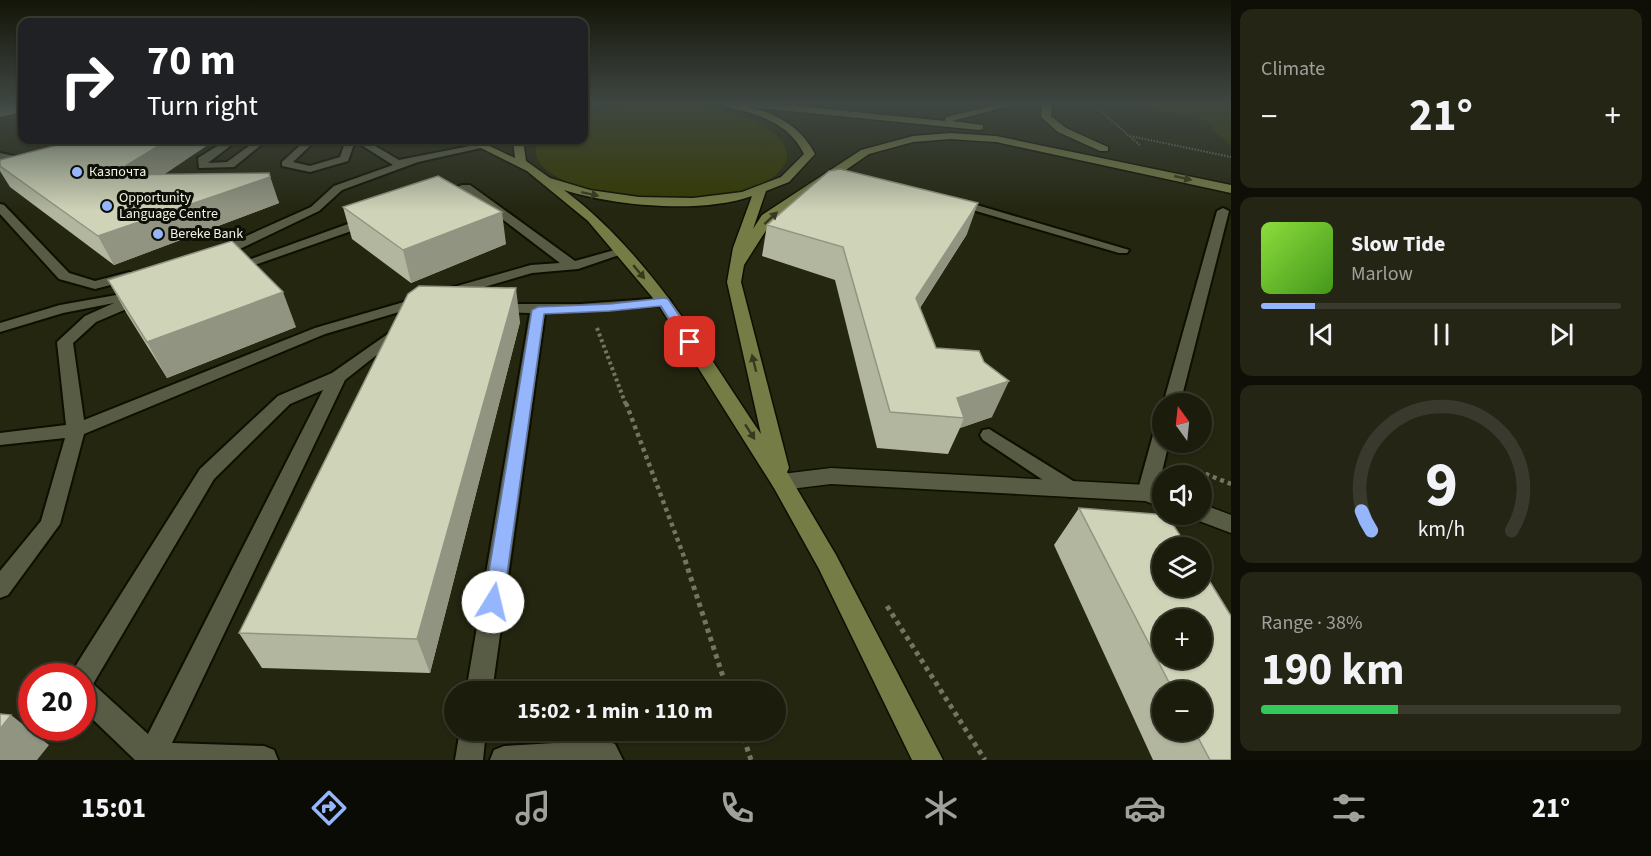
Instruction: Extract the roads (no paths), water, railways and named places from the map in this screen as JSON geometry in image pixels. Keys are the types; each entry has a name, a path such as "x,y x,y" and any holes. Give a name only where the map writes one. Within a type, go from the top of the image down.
{"main road":[{"path":"782,482 734,282 737,265 765,189 804,166 810,154 804,139"},
{"path":"737,265 767,218 846,171 865,152 889,139"},
{"path":"480,144 532,172 576,191 619,200 691,202 765,189 865,152 911,139"},
{"path":"998,139 1231,189"},
{"path":"1058,139 1108,150 1084,139"},
{"path":"516,144 518,157 532,172 593,218 664,302 782,482 828,562 928,760"},
{"path":"1174,164 1231,176"}],"street":[{"path":"782,482 831,476 1071,489 1152,496"},
{"path":"1212,517 1231,524"}],"lane":[{"path":"227,144 202,160 203,166 230,165 257,144"},
{"path":"307,144 286,164 310,169 344,159 349,144"},
{"path":"366,144 397,163 485,146"},
{"path":"0,156 34,158 0,168"},
{"path":"210,257 315,209 338,188 414,161"},
{"path":"422,202 466,187 573,266"},
{"path":"942,198 1123,250"},
{"path":"0,207 64,276 95,285 140,273"},
{"path":"1174,393 1223,211"},
{"path":"213,275 389,214"},
{"path":"0,439 76,430 320,331 531,269 573,266 622,252"},
{"path":"0,328 36,315 88,302 158,294 101,312 79,325 65,342 76,430 50,524 0,588"},
{"path":"479,306 538,310 664,302"},
{"path":"92,663 207,474 284,400 338,376 423,312 435,310"},
{"path":"481,681 538,310"},
{"path":"151,758 338,376"},
{"path":"989,435 1071,489"},
{"path":"96,705 151,758 264,760"},
{"path":"469,760 472,741"},
{"path":"504,760 605,754 609,760"}],"place":[{"name":"Казпочта","path":"77,172"},
{"name":"Opportunity Language Centre","path":"107,206"},
{"name":"Bereke Bank","path":"158,234"}]}
